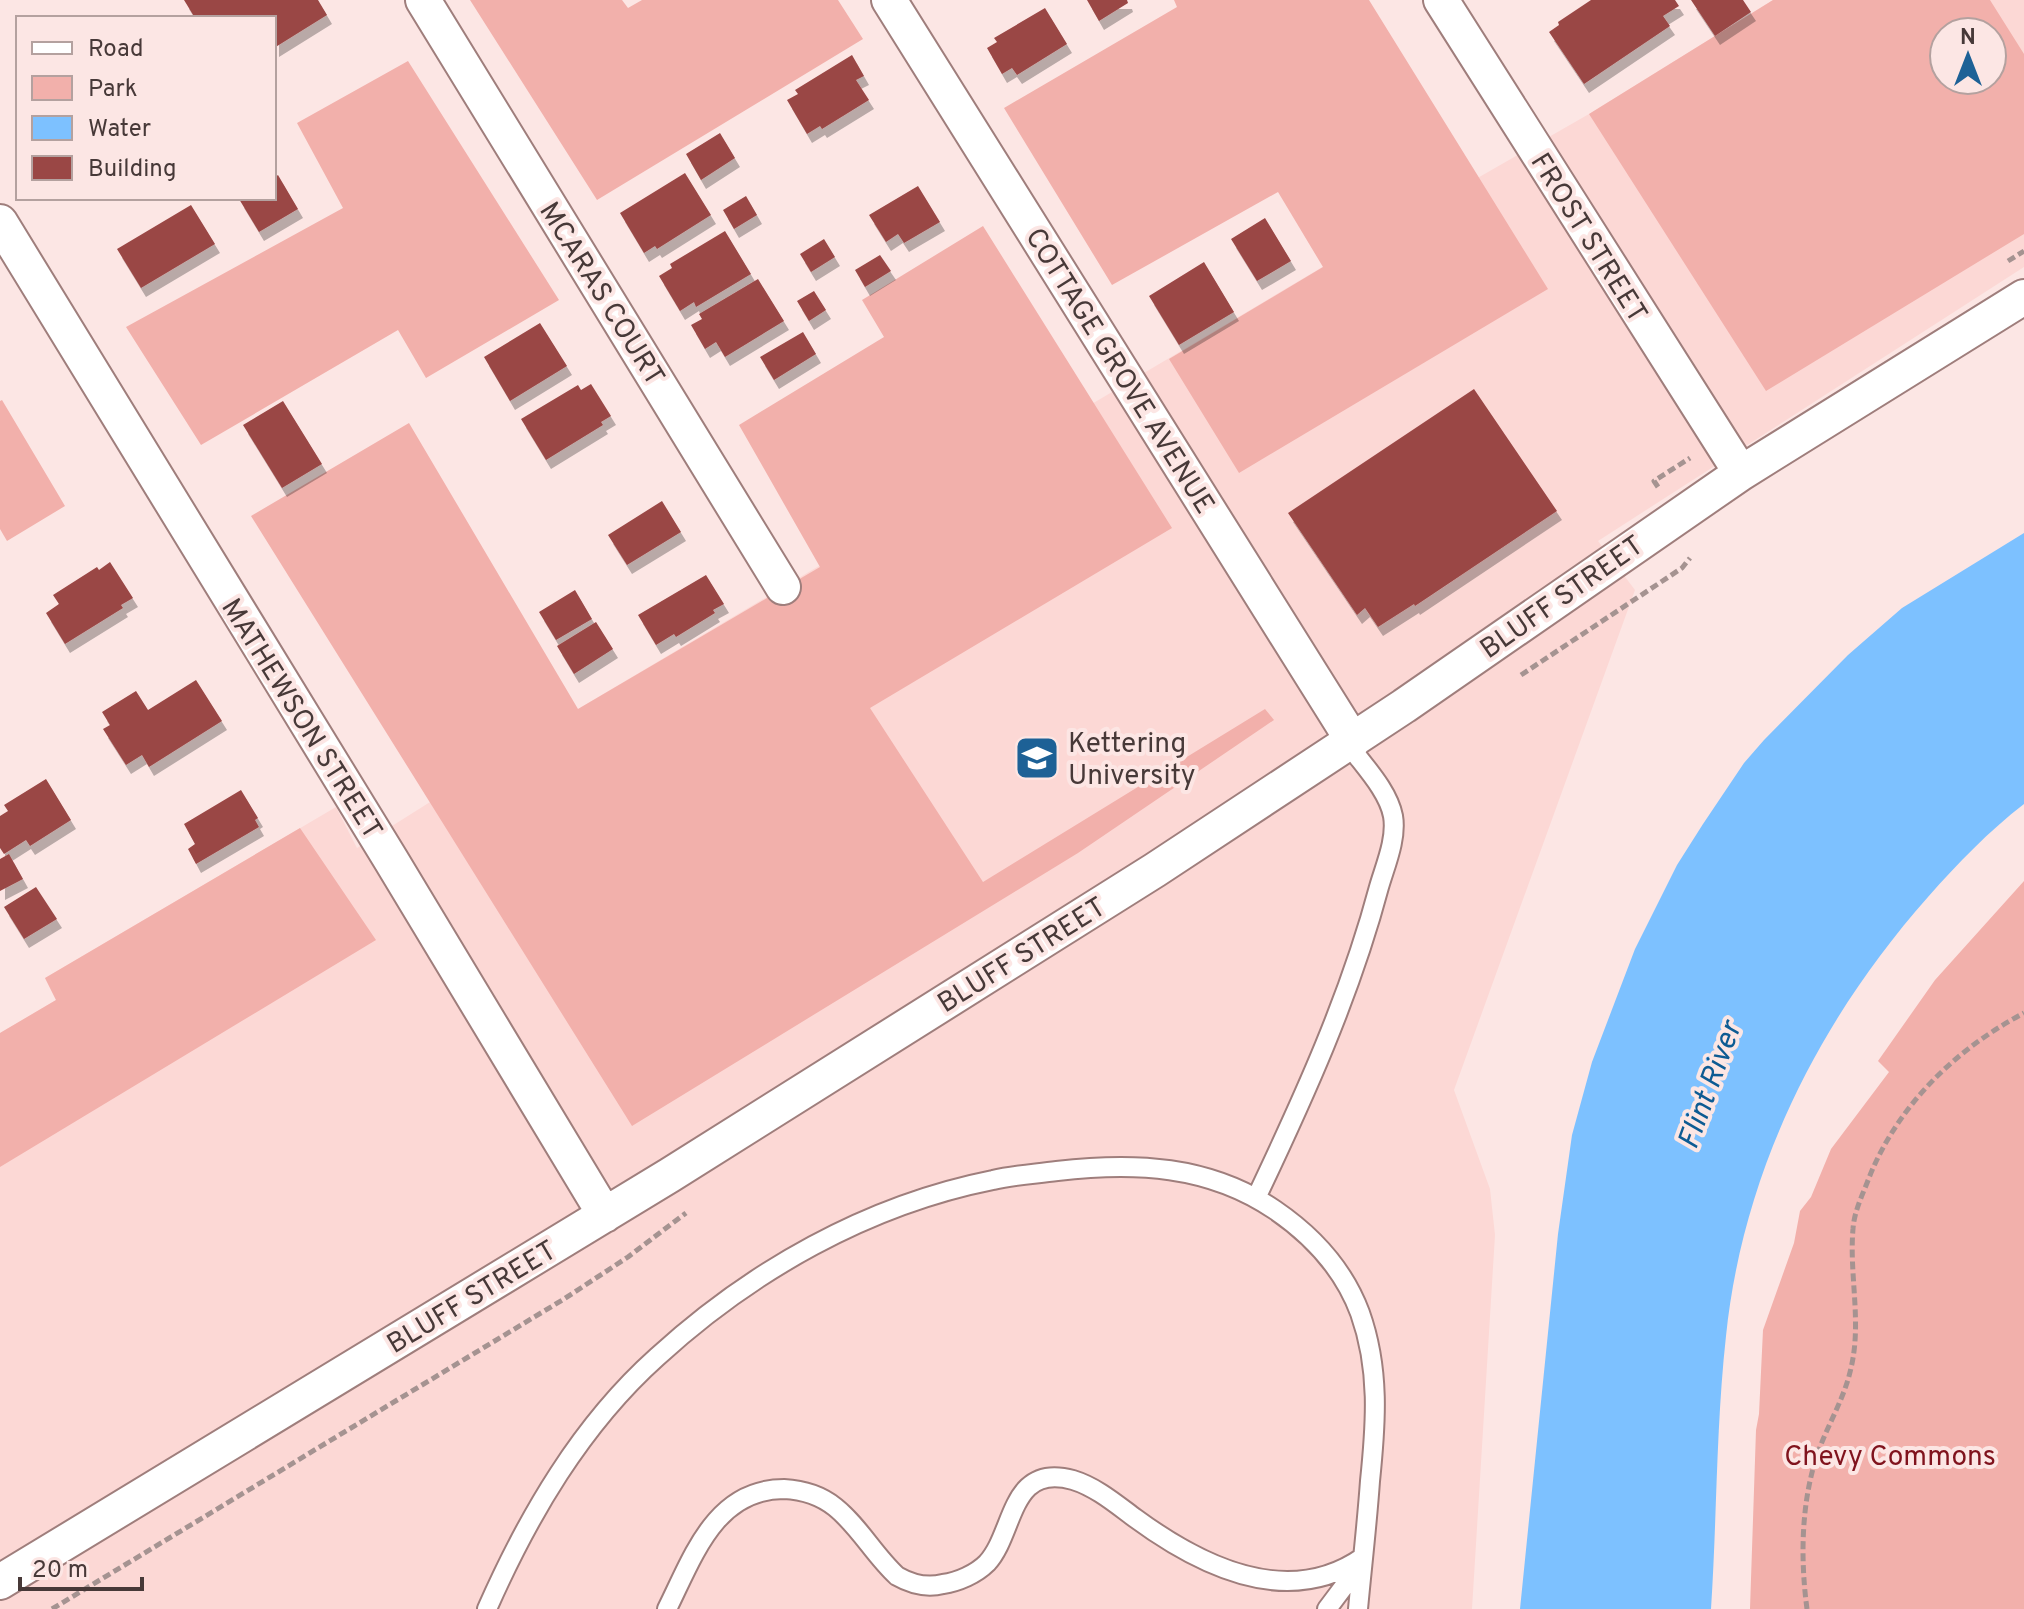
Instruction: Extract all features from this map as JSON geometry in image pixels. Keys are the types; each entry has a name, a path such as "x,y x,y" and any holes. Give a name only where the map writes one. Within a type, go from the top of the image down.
{"street":[{"name":"MCARAS COURT","path":"423,0 783,587"},
{"name":"COTTAGE GROVE AVENUE","path":"889,0 1350,742"},
{"name":"FROST STREET","path":"1441,0 1741,473"},
{"name":"MATHEWSON STREET","path":"0,222 605,1215"},
{"name":"BLUFF STREET","path":"0,1582 605,1215 1155,870 1350,742 1741,473 2024,297"}],"lane":[{"path":"1256,1198 1332,1033 1372,915 1392,839 1393,817 1386,799 1350,742"},
{"path":"487,1609 552,1485 591,1428 655,1358 713,1308 804,1250 886,1213 970,1185 1097,1166 1154,1166 1183,1170 1239,1189 1294,1223 1330,1260 1346,1284 1366,1334 1376,1385 1376,1418 1358,1609"},
{"path":"667,1609 701,1541 717,1518 740,1499 775,1489 804,1492 826,1500 847,1518 897,1576 922,1585 951,1583 988,1562 1020,1496 1036,1482 1047,1479 1072,1480 1096,1492 1208,1570 1244,1589 1263,1595 1296,1595 1327,1587 1342,1578 1363,1557"},
{"path":"1327,1609 1353,1576 1363,1557"}],"path":[{"path":"1807,1609 1807,1493 1817,1455 1847,1383 1853,1357 1856,1326 1853,1227 1860,1200 1877,1158 1930,1082 1968,1048 2024,1013"}],"shaded area":[{"name":"Kettering University","path":"1773,0 2024,0 2024,267 1598,541 1635,590 1454,1090 1490,1189 1495,1235 1472,1609 0,1609 0,1033 56,1000 45,978 336,807 357,848 578,709 1324,266 1589,114"}],"green space":[{"path":"470,0 622,0 628,8 642,0 838,0 863,39 597,200"},
{"path":"1174,0 1369,0 1548,289 1239,473 1169,359 1323,267 1278,192 1112,285 1004,108 1177,7"},
{"path":"1773,0 1990,0 2000,16 1928,16 1928,96 2008,96 2008,29 2024,54 2024,234 1766,391 1589,114"},
{"path":"408,61 559,300 426,378 398,330 201,445 126,327 343,208 297,123"},
{"path":"983,226 1172,528 870,708 983,882 1265,709 1274,720 1078,853 632,1126 251,516 409,423 578,709 820,567 739,425 884,337 862,300"},
{"path":"2,400 65,506 7,541 0,529"},
{"path":"300,828 376,940 0,1167 0,1033 56,1000 45,978"},
{"name":"Chevy Commons","path":"2024,881 2024,1609 1750,1609 1763,1330 1794,1243 1800,1211 1811,1197 1831,1149 1889,1072 1878,1061 1935,980"}],"water":[{"name":"Flint River","path":"2024,533 2024,804 1962,860 1889,944 1821,1046 1792,1101 1769,1157 1749,1215 1735,1275 1726,1336 1711,1609 1520,1609 1558,1234 1572,1135 1592,1062 1635,949 1677,865 1744,763 1764,740 1848,655 1902,608"}],"building":[{"path":"184,0 318,0 327,15 276,47 276,16 194,16"},
{"path":"1087,0 1127,0 1128,3 1099,21"},
{"path":"1591,0 1675,0 1679,6 1663,16 1670,26 1584,84 1549,32 1559,25 1558,22"},
{"path":"1691,0 1743,0 1751,12 1715,36"},
{"path":"1045,8 1067,44 1017,75 1012,68 1002,74 987,48 997,42 994,38"},
{"path":"852,55 864,76 856,80 869,100 822,129 820,126 807,134 787,100 798,94 795,90"},
{"path":"720,133 735,158 701,180 686,154"},
{"path":"685,173 711,215 657,249 655,246 644,253 620,213"},
{"path":"278,175 298,209 259,232 240,200 276,200"},
{"path":"918,186 940,222 904,243 898,234 886,242 869,215"},
{"path":"746,196 757,215 734,229 723,210"},
{"path":"191,205 215,244 141,288 117,249"},
{"path":"1265,218 1291,261 1257,281 1231,239"},
{"path":"725,231 751,274 696,307 694,302 680,311 659,276 672,268 670,264"},
{"path":"824,239 835,257 811,272 800,254"},
{"path":"880,255 891,271 865,287 855,270"},
{"path":"1204,262 1234,312 1179,345 1149,296"},
{"path":"758,279 784,321 725,357 716,342 705,349 691,325 702,319 699,314"},
{"path":"814,291 826,310 809,321 797,301"},
{"path":"540,323 567,366 510,401 484,357"},
{"path":"803,332 816,354 774,380 760,357"},
{"path":"591,384 611,416 601,422 603,425 546,460 521,419 578,385 581,390"},
{"path":"1474,389 1557,511 1415,606 1378,627 1365,608 1357,615 1288,513"},
{"path":"283,401 322,464 282,488 243,425"},
{"path":"662,501 681,532 627,565 608,535"},
{"path":"110,562 133,598 121,605 123,608 65,644 46,613 59,604 53,595"},
{"path":"706,575 724,604 676,637 674,634 656,645 638,615"},
{"path":"575,590 592,619 556,640 539,612"},
{"path":"596,622 613,649 574,674 557,646"},
{"path":"196,680 222,721 149,767 142,755 126,765 103,729 110,725 102,712 136,691 148,710"},
{"path":"46,779 71,820 30,846 26,840 4,854 0,848 0,816 8,811 4,805"},
{"path":"241,790 258,818 255,820 259,827 196,864 188,849 195,844 184,824"},
{"path":"9,854 23,879 0,891 0,859"},
{"path":"36,887 57,919 24,939 4,907"}],"place":[{"name":"Kettering University","path":"1037,758"}]}
